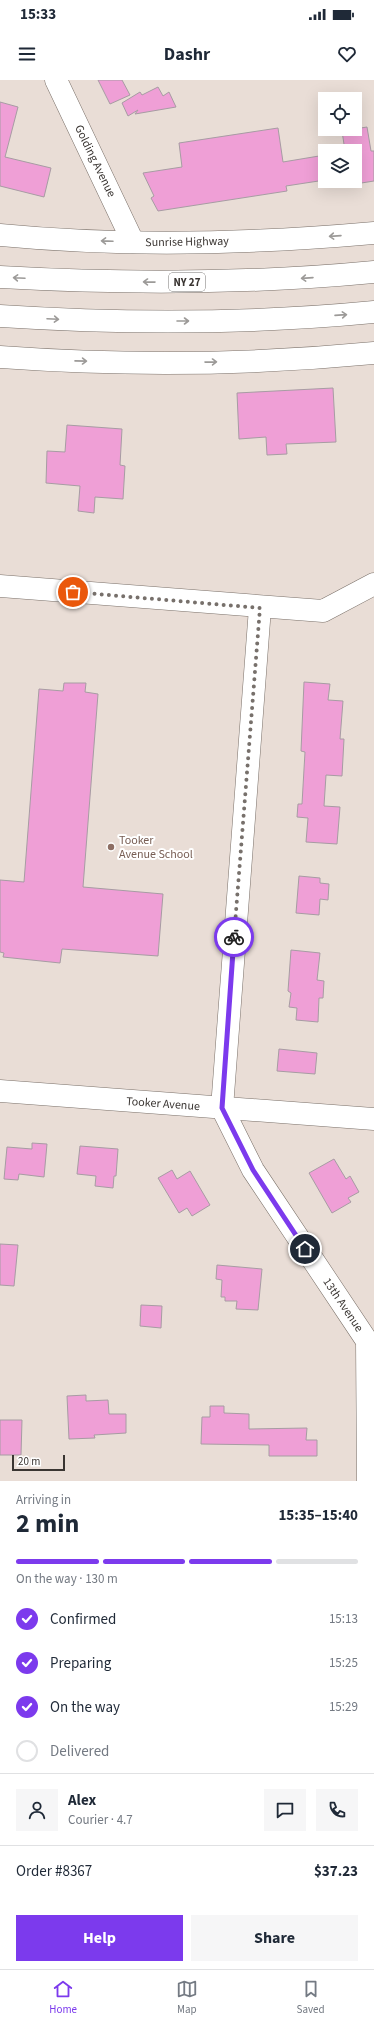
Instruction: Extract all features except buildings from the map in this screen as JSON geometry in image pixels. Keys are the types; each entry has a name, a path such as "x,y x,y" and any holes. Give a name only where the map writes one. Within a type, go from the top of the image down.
{"main road":[{"name":"Golding Avenue","path":"56,80 133,242"},
{"name":"Sunrise Highway","path":"0,236 133,242 263,241 374,233"},
{"name":"NY 27","path":"0,277 164,282 291,279 374,272"},
{"path":"0,316 90,320 184,321 278,319 374,312"},
{"path":"0,357 174,362 270,361 374,353"},
{"path":"0,586 323,612 374,584"},
{"path":"222,1108 260,608"},
{"name":"Tooker Avenue","path":"0,1091 374,1119"},
{"name":"13th Avenue","path":"222,1108 253,1170 367,1341 368,1481"}],"way so far":[{"path":"73,592 260,608 248,744 234,937"}],"place":[{"name":"Tooker Avenue School","path":"111,847"}],"route":[{"path":"234,937 222,1108 253,1170 305,1249"}]}
